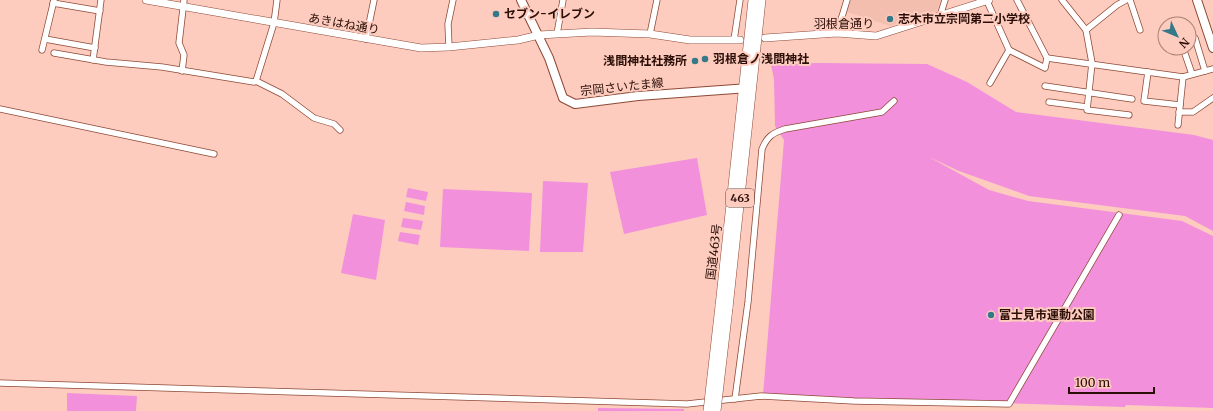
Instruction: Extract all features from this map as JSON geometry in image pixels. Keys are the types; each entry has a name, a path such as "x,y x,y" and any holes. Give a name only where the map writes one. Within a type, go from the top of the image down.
{"highway":[{"name":"国道463号","path":"748,88 754,0"},
{"name":"国道463号","path":"716,411 724,307 748,88 761,0"},
{"name":"国道463号","path":"708,411 724,307"}],"main road":[{"name":"宗岡さいたま線","path":"521,0 539,35 563,98 575,104 638,96 748,88"},
{"path":"1196,0 1213,48"}],"street":[{"path":"93,60 101,0"},
{"name":"あきはね通り","path":"146,0 184,3 274,23 420,48 449,48 518,40 539,35"},
{"path":"256,81 274,23 278,0"},
{"path":"366,39 374,0"},
{"path":"449,48 448,24 453,0"},
{"path":"557,34 563,0"},
{"path":"650,34 658,0"},
{"path":"539,35 592,32 650,34 690,40 737,40 740,0"},
{"path":"837,33 847,0"},
{"path":"940,16 945,0"},
{"path":"988,0 1009,50 1046,68 1047,58 1017,0"},
{"name":"羽根倉通り","path":"765,38 837,33 876,36 988,0"},
{"path":"1062,0 1086,30 1092,64 1087,107"},
{"path":"1086,30 1117,5 1126,0"},
{"path":"1130,0 1140,30"},
{"path":"42,50 54,1 100,11"},
{"path":"182,71 184,55 179,43 184,3"},
{"path":"45,39 95,48"},
{"path":"1197,45 1205,71"},
{"path":"990,83 1009,50"},
{"path":"54,53 93,60 162,67 254,82 256,81 282,94 314,118 334,124 340,130"},
{"path":"1186,56 1192,74"},
{"path":"1047,58 1183,76 1213,68"},
{"path":"1148,72 1144,101 1180,105"},
{"path":"1178,125 1183,76"},
{"path":"1045,86 1132,99"},
{"path":"1180,112 1193,112 1213,98"},
{"path":"735,399 748,302 762,150 766,140 770,134 785,129 882,112 894,101"},
{"path":"1049,102 1087,107 1087,110 1129,115"},
{"path":"0,109 214,154"},
{"path":"0,383 687,404 761,396 854,401 1009,404 1119,215"}],"shaded area":[{"name":"志木市立宗岡第二小学校","path":"851,0 941,0 937,11 890,26 847,12"},
{"name":"富士見市運動公園","path":"817,63 927,64 967,82 1016,112 1194,135 1213,140 1213,231 1185,216 1029,196 959,171 929,157 989,190 1028,201 1182,221 1213,236 1213,408 1126,405 1125,407 763,395 784,140 775,126 774,79 771,65"},
{"path":"697,158 707,215 624,234 610,172"},
{"path":"543,181 588,183 583,252 540,252"},
{"path":"408,188 428,192 426,201 406,197"},
{"path":"443,189 532,193 529,251 440,247"},
{"path":"406,202 425,206 424,215 404,211"},
{"path":"353,214 385,220 376,280 341,273"},
{"path":"403,218 423,221 421,230 401,227"},
{"path":"400,232 420,235 418,245 398,241"},
{"path":"67,393 137,396 136,411 67,411"},
{"path":"598,408 684,409 684,411 598,411"}],"place":[{"name":"セブン-イレブン","path":"496,14"},
{"name":"志木市立宗岡第二小学校","path":"890,19"},
{"name":"羽根倉ノ浅間神社","path":"705,59"},
{"name":"浅間神社社務所","path":"695,61"},
{"name":"富士見市運動公園","path":"991,315"}]}
